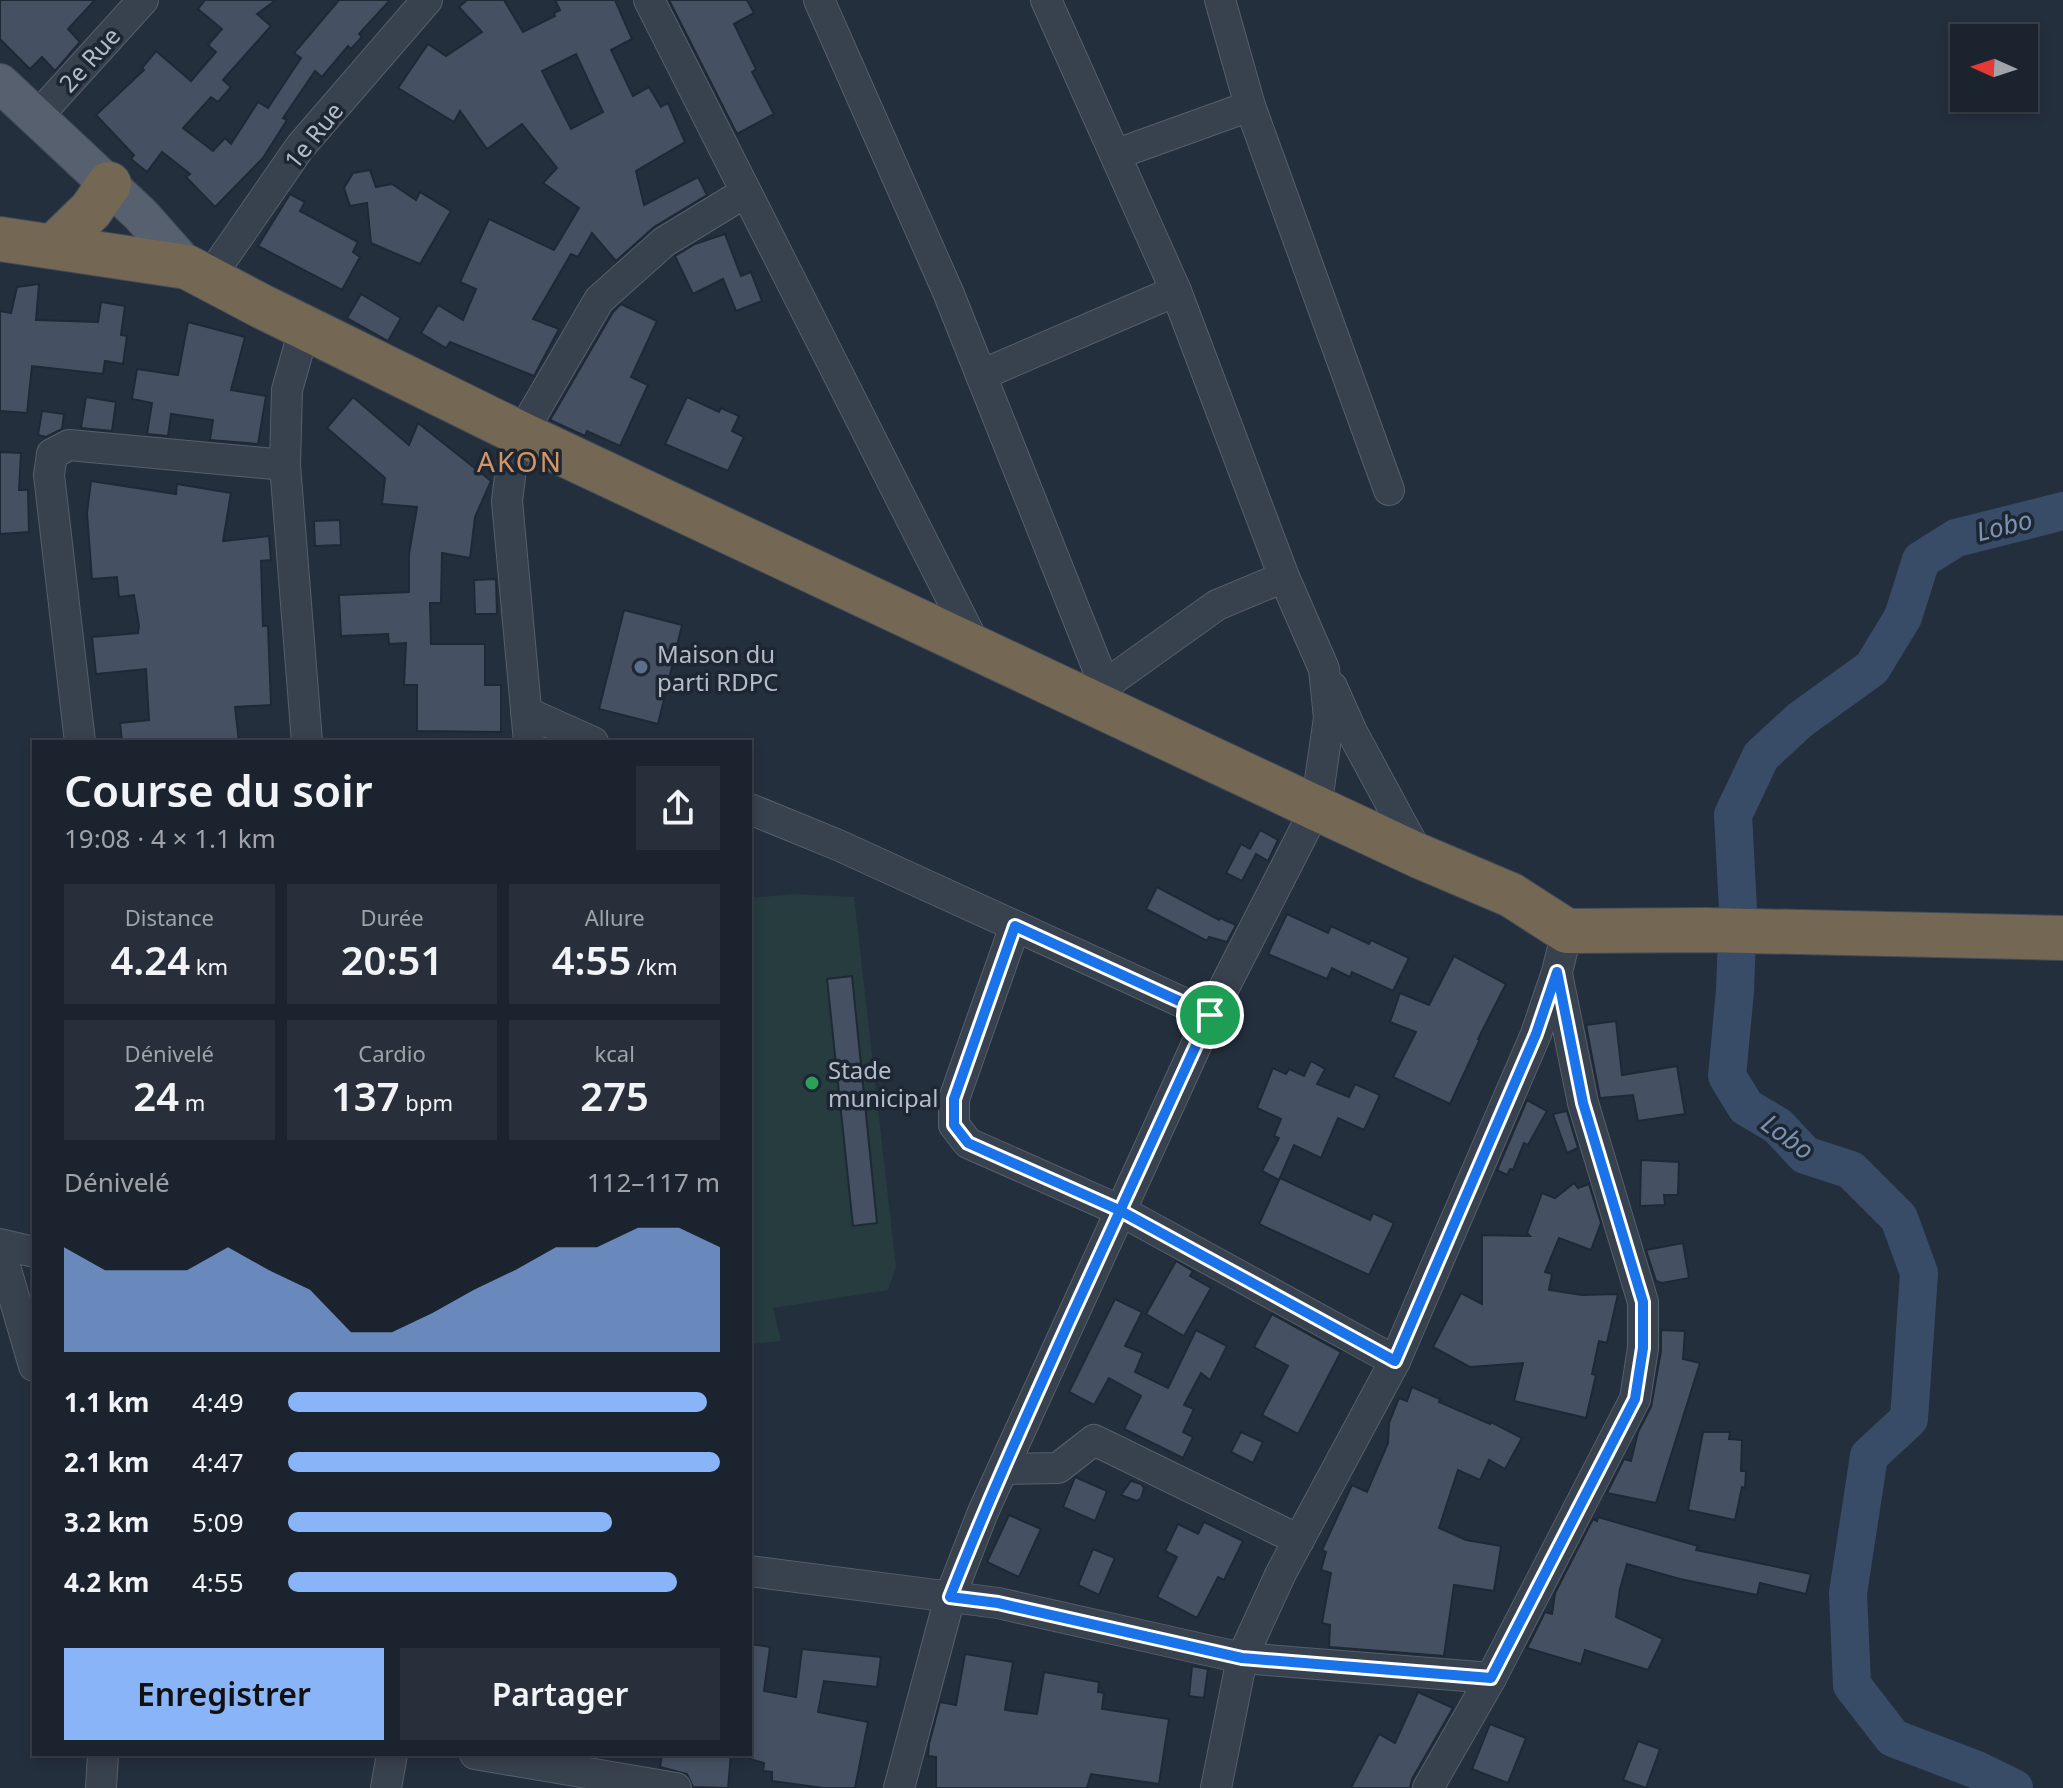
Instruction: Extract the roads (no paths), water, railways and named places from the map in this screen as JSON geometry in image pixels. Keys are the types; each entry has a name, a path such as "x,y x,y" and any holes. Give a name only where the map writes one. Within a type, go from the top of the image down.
{"highway":[{"path":"54,246 91,210 109,184"},
{"path":"0,239 198,272 521,434 976,647 1095,691 1316,808 1511,895 1562,952 1707,930 2063,938"}],"main road":[{"path":"0,83 198,272"}],"street":[{"name":"2e Rue","path":"36,118 143,0"},
{"name":"1e Rue","path":"198,272 300,147 427,0"},
{"path":"649,0 976,647"},
{"path":"819,0 948,292 1095,691 1217,605 1284,577"},
{"path":"1046,0 1176,291 1284,577 1324,669 1352,732 1419,856"},
{"path":"1220,0 1250,106 1389,490"},
{"path":"1117,154 1250,106"},
{"path":"529,740 507,501 511,468 521,434 599,300 664,242 746,192"},
{"path":"981,375 1176,291"},
{"path":"305,326 287,390 285,465 307,740"},
{"path":"80,740 49,475 52,454 69,445 285,465"},
{"path":"899,1788 950,1597 1003,1469 1210,1015 1316,808 1329,718 1324,669"},
{"path":"526,712 589,740"},
{"path":"752,810 838,845 1210,1015"},
{"path":"1015,926 954,1099 954,1125 968,1143 1119,1210 1395,1361"},
{"path":"1216,1788 1242,1658 1299,1540 1395,1361 1536,1034 1562,952"},
{"path":"1428,1788 1491,1678 1635,1399 1643,1348 1643,1302 1583,1103 1562,952"},
{"path":"32,1252 0,1246 32,1359"},
{"path":"1003,1469 1058,1468 1094,1440 1299,1540"},
{"path":"752,1571 998,1603 1242,1658 1491,1678"},
{"path":"101,1788 103,1756"},
{"path":"386,1788 392,1756"},
{"path":"487,1756 676,1788"}],"waterway":[{"name":"Lobo","path":"2014,1788 1977,1770 1893,1738 1852,1685 1848,1593 1869,1456 1909,1419 1919,1273 1899,1218 1851,1170 1805,1155 1778,1126 1746,1107 1727,1076 1738,909 1733,815 1761,756 1800,720 1872,668 1903,617 1921,560 1956,538 2063,511"}],"place":[{"name":"Maison du parti RDPC","path":"641,667"},
{"name":"Stade municipal","path":"812,1083"}],"district":[{"name":"AKON","path":"520,461"}]}
